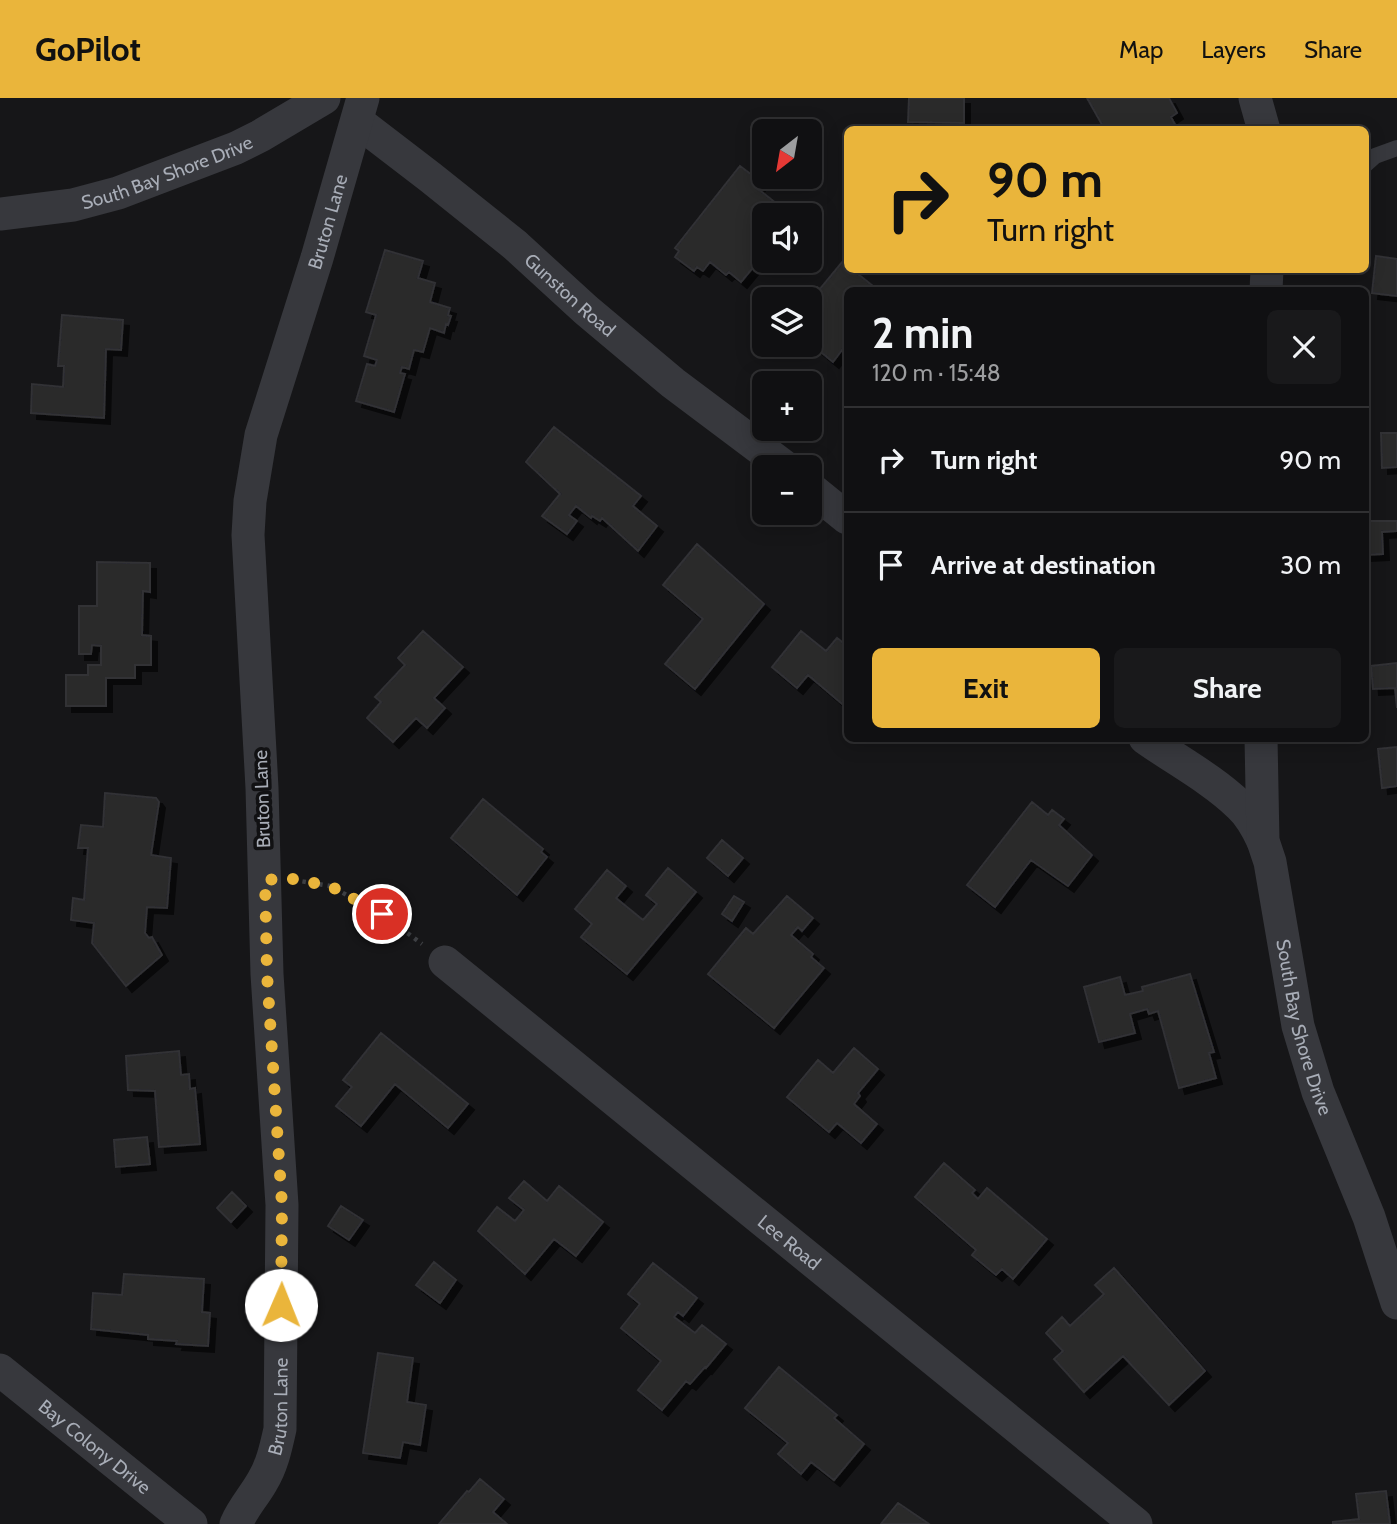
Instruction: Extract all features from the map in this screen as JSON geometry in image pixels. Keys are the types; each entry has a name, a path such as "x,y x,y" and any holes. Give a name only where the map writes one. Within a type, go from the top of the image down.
{"street":[{"name":"South Bay Shore Drive","path":"0,214 73,205 118,193 236,148 324,98"},
{"path":"1255,98 1263,126"},
{"name":"Gunston Road","path":"360,110 430,177 586,310 673,383 769,455"},
{"name":"Bruton Lane","path":"236,1524 263,1480 276,1449 280,1430 282,1205 267,974 262,788 248,535 250,501 261,435 360,110"},
{"path":"822,498 844,516"},
{"path":"1151,742 1240,806 1255,824 1263,841"},
{"name":"South Bay Shore Drive","path":"1261,742 1263,841 1270,862 1298,1026 1318,1092 1369,1217 1397,1303"},
{"name":"Lee Road","path":"445,962 1136,1524"},
{"name":"Bay Colony Drive","path":"0,1370 191,1524"}],"lane":[{"path":"1369,161 1375,156 1397,148"}],"path":[{"path":"265,880 288,878 330,886 382,914 445,962"}],"building":[{"path":"909,98 964,98 964,123 908,122"},
{"path":"1087,98 1169,98 1177,113 1171,117 1176,126 1103,126"},
{"path":"740,166 752,175 752,189 758,189 776,203 752,203 752,269 741,282 729,272 726,275 710,262 703,271 697,267 694,271 675,257 679,251 675,248"},
{"path":"385,250 423,261 418,278 435,283 430,302 450,308 448,315 451,316 444,333 430,328 423,352 414,350 409,369 402,367 400,373 405,374 394,412 356,401 367,364 375,366 377,360 364,356 376,315 366,312"},
{"path":"1376,256 1397,259 1397,296 1372,293"},
{"path":"843,261 844,273 857,273 873,286 844,287 844,351 842,350 833,362 822,353 822,287"},
{"path":"62,315 123,320 121,350 106,349 104,418 31,413 32,384 63,387 64,366 58,366"},
{"path":"554,427 641,496 633,506 657,526 638,551 602,518 600,521 592,516 591,518 576,506 569,515 577,521 567,534 542,516 560,494 526,462"},
{"path":"1381,433 1397,433 1397,467 1382,468"},
{"path":"1369,521 1397,521 1397,531 1382,532 1383,554 1369,555"},
{"path":"697,544 764,604 695,689 665,664 703,619 663,585"},
{"path":"97,562 150,563 150,592 143,591 142,635 151,636 151,665 135,665 135,678 106,678 106,706 66,706 66,675 88,675 88,665 101,665 101,646 92,645 91,654 79,654 79,606 97,606"},
{"path":"423,631 463,667 434,698 445,708 427,728 416,718 393,742 367,718 381,702 375,697 405,665 398,658"},
{"path":"801,631 826,651 837,638 844,644 844,705 808,675 797,688 772,667"},
{"path":"1397,663 1397,708 1395,688 1373,689 1371,666"},
{"path":"1397,747 1397,786 1382,788 1378,749"},
{"path":"105,793 156,798 159,802 151,855 171,858 167,908 147,907 145,933 149,938 152,937 162,955 126,986 92,943 94,923 71,920 73,898 84,900 88,848 78,848 81,825 103,827"},
{"path":"483,799 543,849 541,852 547,857 517,895 451,838"},
{"path":"1032,802 1048,815 1052,810 1064,819 1059,825 1092,855 1068,886 1031,860 995,907 967,885"},
{"path":"722,840 743,858 728,876 707,858"},
{"path":"668,868 696,892 627,974 581,937 592,924 575,909 607,870 626,886 616,898 643,920 657,904 646,895"},
{"path":"734,896 744,902 732,921 722,914"},
{"path":"787,896 813,918 802,931 798,927 791,935 813,954 811,957 824,968 774,1028 708,974 746,928 753,934"},
{"path":"1190,974 1214,1052 1209,1053 1216,1078 1179,1088 1158,1011 1149,1014 1147,1009 1130,1014 1135,1033 1099,1042 1084,987 1120,977 1125,995 1143,991 1142,987"},
{"path":"381,1033 468,1104 448,1128 395,1084 361,1126 336,1106 352,1087 343,1080"},
{"path":"854,1048 878,1069 858,1093 860,1096 854,1104 877,1124 861,1143 837,1123 829,1132 787,1097 818,1060 833,1073"},
{"path":"179,1051 181,1075 189,1074 190,1089 195,1088 200,1144 159,1147 155,1091 128,1090 126,1056"},
{"path":"147,1137 150,1164 116,1167 114,1140"},
{"path":"944,1163 975,1190 972,1193 978,1199 987,1188 1047,1239 1013,1279 1002,1269 996,1275 972,1255 976,1250 915,1197"},
{"path":"524,1181 547,1201 559,1186 603,1222 576,1256 554,1239 525,1274 478,1231 497,1207 515,1221 524,1210 509,1198"},
{"path":"232,1192 246,1206 231,1222 217,1208"},
{"path":"341,1206 363,1220 349,1240 328,1226"},
{"path":"434,1262 456,1280 440,1303 416,1285"},
{"path":"653,1263 697,1298 683,1316 678,1312 674,1317 695,1333 702,1325 726,1344 690,1384 686,1381 662,1410 638,1390 661,1361 621,1328 640,1304 628,1294"},
{"path":"1114,1268 1205,1371 1169,1405 1123,1356 1084,1392 1054,1359 1063,1351 1046,1333 1062,1317 1070,1326 1104,1294 1095,1285"},
{"path":"124,1274 204,1279 202,1312 210,1313 208,1346 176,1344 177,1341 148,1339 148,1335 91,1329 93,1293 122,1295"},
{"path":"378,1353 413,1358 407,1402 426,1405 420,1445 403,1442 400,1458 363,1453"},
{"path":"779,1367 837,1415 834,1418 864,1444 834,1480 811,1462 801,1474 778,1454 788,1443 745,1408"},
{"path":"480,1479 504,1499 493,1512 507,1524 439,1524 467,1491"},
{"path":"1386,1491 1390,1524 1333,1524 1359,1519 1356,1494"},
{"path":"898,1503 929,1524 881,1524"}],"route":[{"path":"281,1305 282,1205 267,974 265,880 288,878 330,886 382,914"}]}
